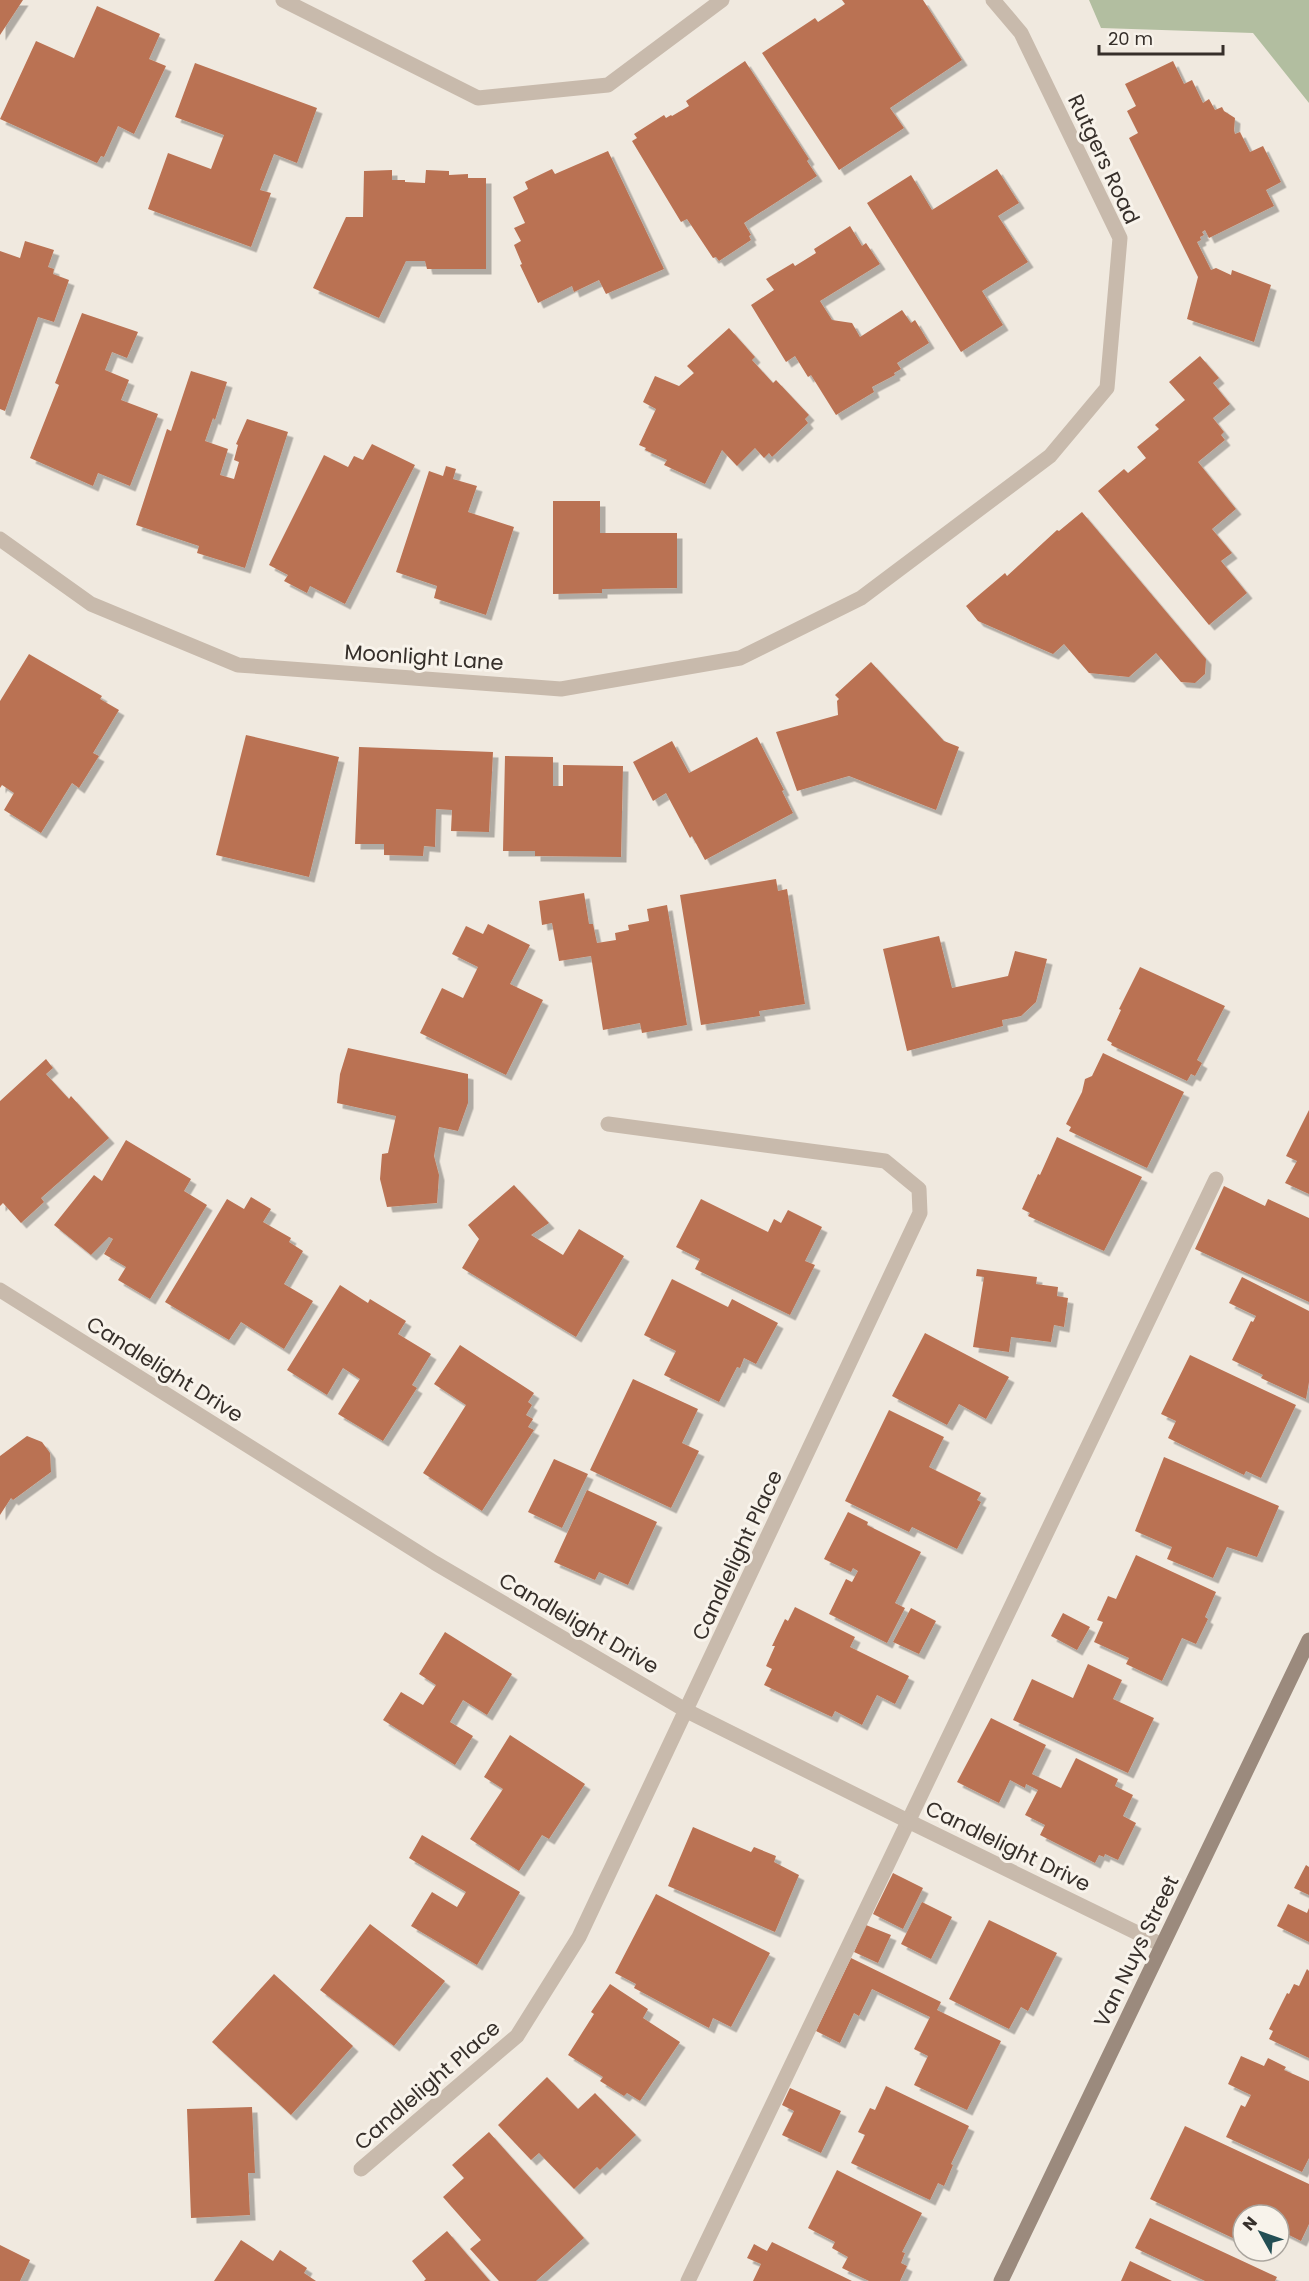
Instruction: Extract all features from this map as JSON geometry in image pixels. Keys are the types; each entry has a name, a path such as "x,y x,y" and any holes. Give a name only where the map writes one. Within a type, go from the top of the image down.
{"street":[{"path":"283,0 478,98 608,86 722,0"},
{"name":"Rutgers Road","path":"861,598 1050,456 1107,388 1120,238 1021,33 993,0"},
{"name":"Moonlight Lane","path":"0,539 91,604 238,665 561,689 740,658 861,598"},
{"name":"Candlelight Place","path":"361,2169 517,2036 579,1937 920,1213 919,1190 885,1161 608,1124"},
{"path":"688,2281 1216,1179"},
{"name":"Candlelight Drive","path":"0,1290 435,1563 687,1711 1162,1945"},
{"name":"Van Nuys Street","path":"1001,2281 1309,1640"}],"green space":[{"path":"1089,0 1309,0 1309,103 1253,33 1101,28"}],"building":[{"path":"0,0 23,0 0,35"},
{"path":"842,0 923,0 962,60 890,108 904,128 839,170 762,53 815,18 818,22 845,4"},
{"path":"97,6 160,34 149,59 166,66 134,134 118,126 104,157 101,156 97,163 0,119 36,41 74,58"},
{"path":"745,61 809,159 807,161 817,176 744,223 751,235 749,236 751,240 719,261 716,257 713,258 687,219 681,222 632,141 637,138 634,134 664,115 666,118 672,116 689,106 686,101"},
{"path":"1173,61 1184,84 1192,80 1203,103 1209,99 1215,110 1222,107 1235,118 1235,134 1240,132 1250,152 1263,146 1281,182 1266,190 1274,206 1209,238 1205,230 1202,232 1204,235 1200,237 1201,240 1197,242 1211,270 1216,268 1231,275 1232,270 1271,285 1254,342 1187,319 1198,277 1129,138 1138,133 1127,111 1136,106 1125,84"},
{"path":"195,63 317,108 297,163 274,154 260,190 271,193 251,247 148,209 168,153 211,169 224,135 175,117"},
{"path":"608,151 664,269 606,294 599,280 574,292 572,286 538,303 520,265 522,264 514,245 521,241 514,228 525,223 513,197 528,189 525,182 552,169 555,174"},
{"path":"997,169 1019,203 998,216 1028,262 982,291 1003,325 961,352 867,203 911,175 932,210"},
{"path":"392,170 392,180 405,180 405,182 425,183 426,170 449,171 449,175 468,174 468,178 486,178 486,269 427,269 425,261 406,261 379,318 313,288 346,217 363,217 364,171"},
{"path":"850,226 862,246 866,243 880,264 820,301 832,320 852,323 860,337 902,310 911,323 915,320 929,343 897,363 901,369 894,373 895,375 872,387 874,392 836,415 811,375 808,377 795,356 786,362 751,305 774,290 766,279 793,263 795,266 816,253 814,249"},
{"path":"25,241 54,250 48,267 54,269 53,274 69,280 54,322 38,317 5,411 0,409 0,251 20,258"},
{"path":"82,313 138,332 127,358 112,352 105,370 129,380 121,400 158,414 130,486 98,473 93,486 30,458 59,385 55,383"},
{"path":"729,328 755,357 752,360 773,383 776,380 809,415 805,419 808,423 772,457 769,453 764,458 755,448 737,466 722,450 705,484 664,465 667,460 639,445 656,409 643,402 655,376 679,386 694,373 687,366"},
{"path":"1200,356 1219,378 1213,383 1230,404 1213,418 1224,432 1221,435 1225,440 1198,462 1236,509 1212,529 1232,553 1221,561 1247,593 1209,625 1098,491 1124,469 1128,473 1146,458 1137,447 1159,429 1155,425 1185,400 1169,382"},
{"path":"191,371 227,382 215,420 213,418 205,441 228,449 220,475 234,479 239,462 234,460 238,445 236,444 247,419 288,432 245,568 197,553 199,546 136,525 167,429 171,431"},
{"path":"372,444 415,465 345,604 310,586 307,593 284,581 288,575 269,565 324,455 348,467 354,456 363,460"},
{"path":"446,466 456,469 453,479 477,486 468,512 514,527 486,615 434,598 437,586 396,572 429,471 443,476"},
{"path":"553,501 600,501 600,533 677,533 677,588 602,589 602,593 553,594"},
{"path":"1082,512 1206,659 1205,674 1195,683 1181,682 1156,653 1129,677 1089,673 1064,644 1053,654 978,621 966,606 1005,573 1007,576 1057,530 1059,531"},
{"path":"29,654 102,696 100,699 119,710 93,753 99,756 79,788 72,783 41,833 4,810 14,793 2,785 0,788 0,701"},
{"path":"871,662 944,741 959,747 936,810 849,776 797,791 776,732 838,715 837,701 839,699 835,695"},
{"path":"246,735 339,757 309,877 216,855"},
{"path":"757,737 793,813 705,860 692,836 690,838 666,793 653,801 633,762 672,741 689,773"},
{"path":"359,747 493,752 489,832 451,831 452,810 436,809 435,847 424,846 423,856 384,855 384,844 355,844"},
{"path":"505,756 553,757 553,786 563,786 563,765 623,766 621,857 535,856 535,851 503,851"},
{"path":"776,879 778,891 787,889 805,1004 759,1011 760,1016 701,1025 680,895"},
{"path":"584,893 589,924 593,924 597,943 616,940 615,933 629,930 628,925 649,921 647,909 667,905 687,1025 642,1033 640,1023 603,1030 591,956 559,961 552,923 542,925 539,901"},
{"path":"488,924 530,945 510,984 543,1000 506,1075 420,1033 442,988 463,998 478,967 452,954 466,926 483,934"},
{"path":"939,936 952,988 1008,976 1015,951 1047,959 1036,1002 1021,1016 1002,1020 1003,1026 907,1051 883,949"},
{"path":"1140,967 1225,1006 1197,1060 1202,1063 1195,1076 1191,1074 1187,1081 1111,1045 1112,1043 1107,1040 1121,1010 1119,1009"},
{"path":"348,1048 468,1074 468,1103 458,1131 439,1127 434,1156 439,1175 437,1203 387,1207 380,1179 382,1154 388,1153 396,1116 337,1103 340,1074"},
{"path":"1103,1053 1184,1092 1147,1168 1069,1131 1071,1127 1066,1124 1082,1092 1085,1079 1092,1076"},
{"path":"46,1059 53,1068 46,1074 69,1099 71,1096 109,1138 41,1198 44,1202 21,1223 3,1203 0,1206 0,1101"},
{"path":"1309,1110 1309,1194 1285,1183 1297,1161 1286,1156"},
{"path":"1057,1137 1142,1177 1104,1251 1028,1216 1030,1213 1022,1209"},
{"path":"126,1140 191,1179 184,1191 207,1205 150,1299 118,1280 126,1267 104,1254 113,1239 109,1237 91,1255 54,1225 94,1175 102,1181"},
{"path":"514,1185 549,1223 531,1235 563,1255 579,1229 624,1256 576,1337 462,1268 479,1239 468,1225"},
{"path":"1224,1186 1265,1206 1268,1199 1309,1218 1309,1302 1195,1249"},
{"path":"251,1197 271,1209 263,1222 291,1238 289,1242 303,1251 284,1284 313,1301 284,1349 241,1322 229,1340 165,1302 227,1199 244,1209"},
{"path":"701,1199 768,1232 774,1219 781,1223 788,1210 822,1227 805,1261 815,1265 790,1315 695,1269 700,1259 676,1247"},
{"path":"977,1269 1037,1277 1036,1284 1058,1287 1057,1296 1068,1298 1064,1327 1054,1325 1051,1342 1011,1337 1009,1352 973,1347 984,1277 976,1276"},
{"path":"1242,1277 1309,1311 1309,1382 1306,1399 1261,1378 1263,1375 1232,1360 1251,1321 1253,1322 1256,1316 1229,1303"},
{"path":"672,1279 728,1307 732,1299 778,1323 756,1364 744,1358 719,1402 664,1375 676,1351 644,1335"},
{"path":"340,1285 368,1303 370,1299 406,1321 398,1334 431,1354 412,1385 417,1388 383,1441 338,1414 360,1379 343,1368 327,1395 287,1370"},
{"path":"925,1333 1009,1377 986,1419 959,1404 947,1425 892,1396"},
{"path":"460,1345 534,1393 528,1402 532,1405 526,1415 533,1419 528,1427 534,1430 482,1511 423,1473 466,1405 434,1384"},
{"path":"1190,1355 1296,1405 1261,1478 1246,1471 1244,1475 1168,1438 1176,1421 1161,1414"},
{"path":"633,1379 698,1409 682,1443 699,1451 671,1508 590,1470"},
{"path":"889,1410 944,1437 929,1467 981,1493 977,1500 981,1502 957,1549 912,1527 909,1532 845,1501"},
{"path":"27,1436 42,1442 50,1453 51,1472 13,1500 11,1498 0,1515 0,1456"},
{"path":"1164,1457 1279,1506 1257,1557 1227,1547 1213,1578 1167,1559 1172,1547 1135,1531"},
{"path":"554,1459 588,1474 562,1528 528,1512"},
{"path":"587,1490 657,1522 628,1585 599,1572 595,1580 554,1562"},
{"path":"848,1512 868,1522 867,1525 921,1552 895,1603 905,1608 887,1643 829,1614 846,1579 852,1582 858,1571 853,1568 851,1572 824,1559"},
{"path":"1136,1555 1216,1592 1205,1617 1208,1619 1196,1644 1182,1638 1162,1681 1126,1664 1129,1658 1094,1642 1103,1622 1097,1620 1108,1596 1116,1599"},
{"path":"795,1607 855,1637 850,1647 909,1676 895,1704 877,1695 862,1725 835,1711 832,1717 764,1685 772,1669 766,1666 775,1646 772,1646 785,1619 788,1621"},
{"path":"911,1608 936,1621 919,1654 893,1642"},
{"path":"1063,1613 1090,1627 1077,1650 1051,1636"},
{"path":"445,1632 512,1674 487,1715 463,1700 450,1722 473,1736 455,1765 383,1720 401,1692 423,1705 436,1685 419,1674"},
{"path":"1088,1664 1122,1680 1113,1699 1154,1718 1128,1773 1013,1720 1032,1679 1073,1698"},
{"path":"991,1718 1046,1745 1032,1774 1061,1788 1076,1758 1118,1779 1115,1786 1133,1795 1123,1816 1136,1823 1118,1860 1105,1854 1104,1857 1099,1855 1095,1863 1040,1835 1045,1825 1025,1815 1038,1790 1026,1784 1025,1788 1010,1780 999,1803 957,1782"},
{"path":"510,1735 585,1784 549,1839 542,1835 519,1871 470,1839 503,1789 484,1777"},
{"path":"693,1827 751,1852 754,1847 776,1856 774,1862 799,1875 775,1932 668,1886"},
{"path":"422,1835 520,1892 477,1965 411,1926 432,1892 457,1907 466,1892 409,1858"},
{"path":"1306,1865 1309,1867 1309,1895 1294,1888"},
{"path":"893,1873 923,1888 903,1929 873,1914"},
{"path":"656,1894 770,1953 731,2027 713,2018 709,2028 634,1988 636,1984 615,1973"},
{"path":"922,1902 952,1917 931,1959 901,1944"},
{"path":"1288,1904 1307,1913 1309,1908 1309,1942 1277,1926"},
{"path":"989,1920 1057,1953 1028,2011 1021,2007 1009,2029 949,1999"},
{"path":"370,1924 445,1981 394,2046 320,1990"},
{"path":"866,1925 891,1935 878,1963 854,1952"},
{"path":"851,1958 941,2002 937,2010 1001,2041 967,2110 914,2085 928,2056 914,2049 930,2017 872,1989 859,2016 854,2013 840,2043 816,2031"},
{"path":"1307,1969 1309,1971 1309,2058 1269,2039 1273,2031 1269,2029 1287,1993 1289,1994 1294,1984 1299,1986"},
{"path":"274,1974 353,2046 291,2115 212,2042"},
{"path":"610,1984 648,2009 643,2018 680,2042 640,2101 627,2093 624,2096 600,2081 603,2077 568,2055 594,2014 591,2012"},
{"path":"1241,2056 1264,2066 1268,2058 1286,2067 1284,2070 1309,2081 1309,2158 1302,2172 1226,2137 1241,2105 1245,2107 1251,2095 1228,2084"},
{"path":"547,2077 578,2109 595,2093 636,2135 600,2170 597,2167 574,2189 539,2153 531,2160 498,2125"},
{"path":"886,2086 969,2126 951,2164 953,2165 944,2186 938,2183 930,2200 851,2163 865,2135 858,2132 870,2108 875,2110"},
{"path":"790,2088 841,2111 821,2153 782,2135 794,2111 782,2105"},
{"path":"252,2107 255,2173 248,2173 250,2215 191,2218 187,2109"},
{"path":"1185,2126 1309,2184 1309,2224 1301,2241 1291,2236 1291,2203 1231,2203 1231,2237 1150,2199"},
{"path":"489,2132 584,2238 536,2281 499,2281 470,2249 481,2240 443,2197 464,2178 452,2165"},
{"path":"837,2170 922,2213 902,2252 905,2253 901,2263 907,2266 900,2281 869,2281 842,2268 848,2257 832,2248 835,2242 808,2228"},
{"path":"1150,2218 1231,2256 1231,2263 1247,2263 1277,2277 1275,2281 1205,2281 1135,2248"},
{"path":"447,2231 490,2281 424,2281 426,2279 412,2261"},
{"path":"241,2240 273,2261 280,2250 307,2268 304,2273 316,2281 214,2281"},
{"path":"772,2242 852,2281 753,2281 761,2264 747,2258 754,2244 767,2251"},
{"path":"0,2245 30,2260 20,2281 0,2281"},
{"path":"1130,2261 1172,2281 1121,2281"}]}
